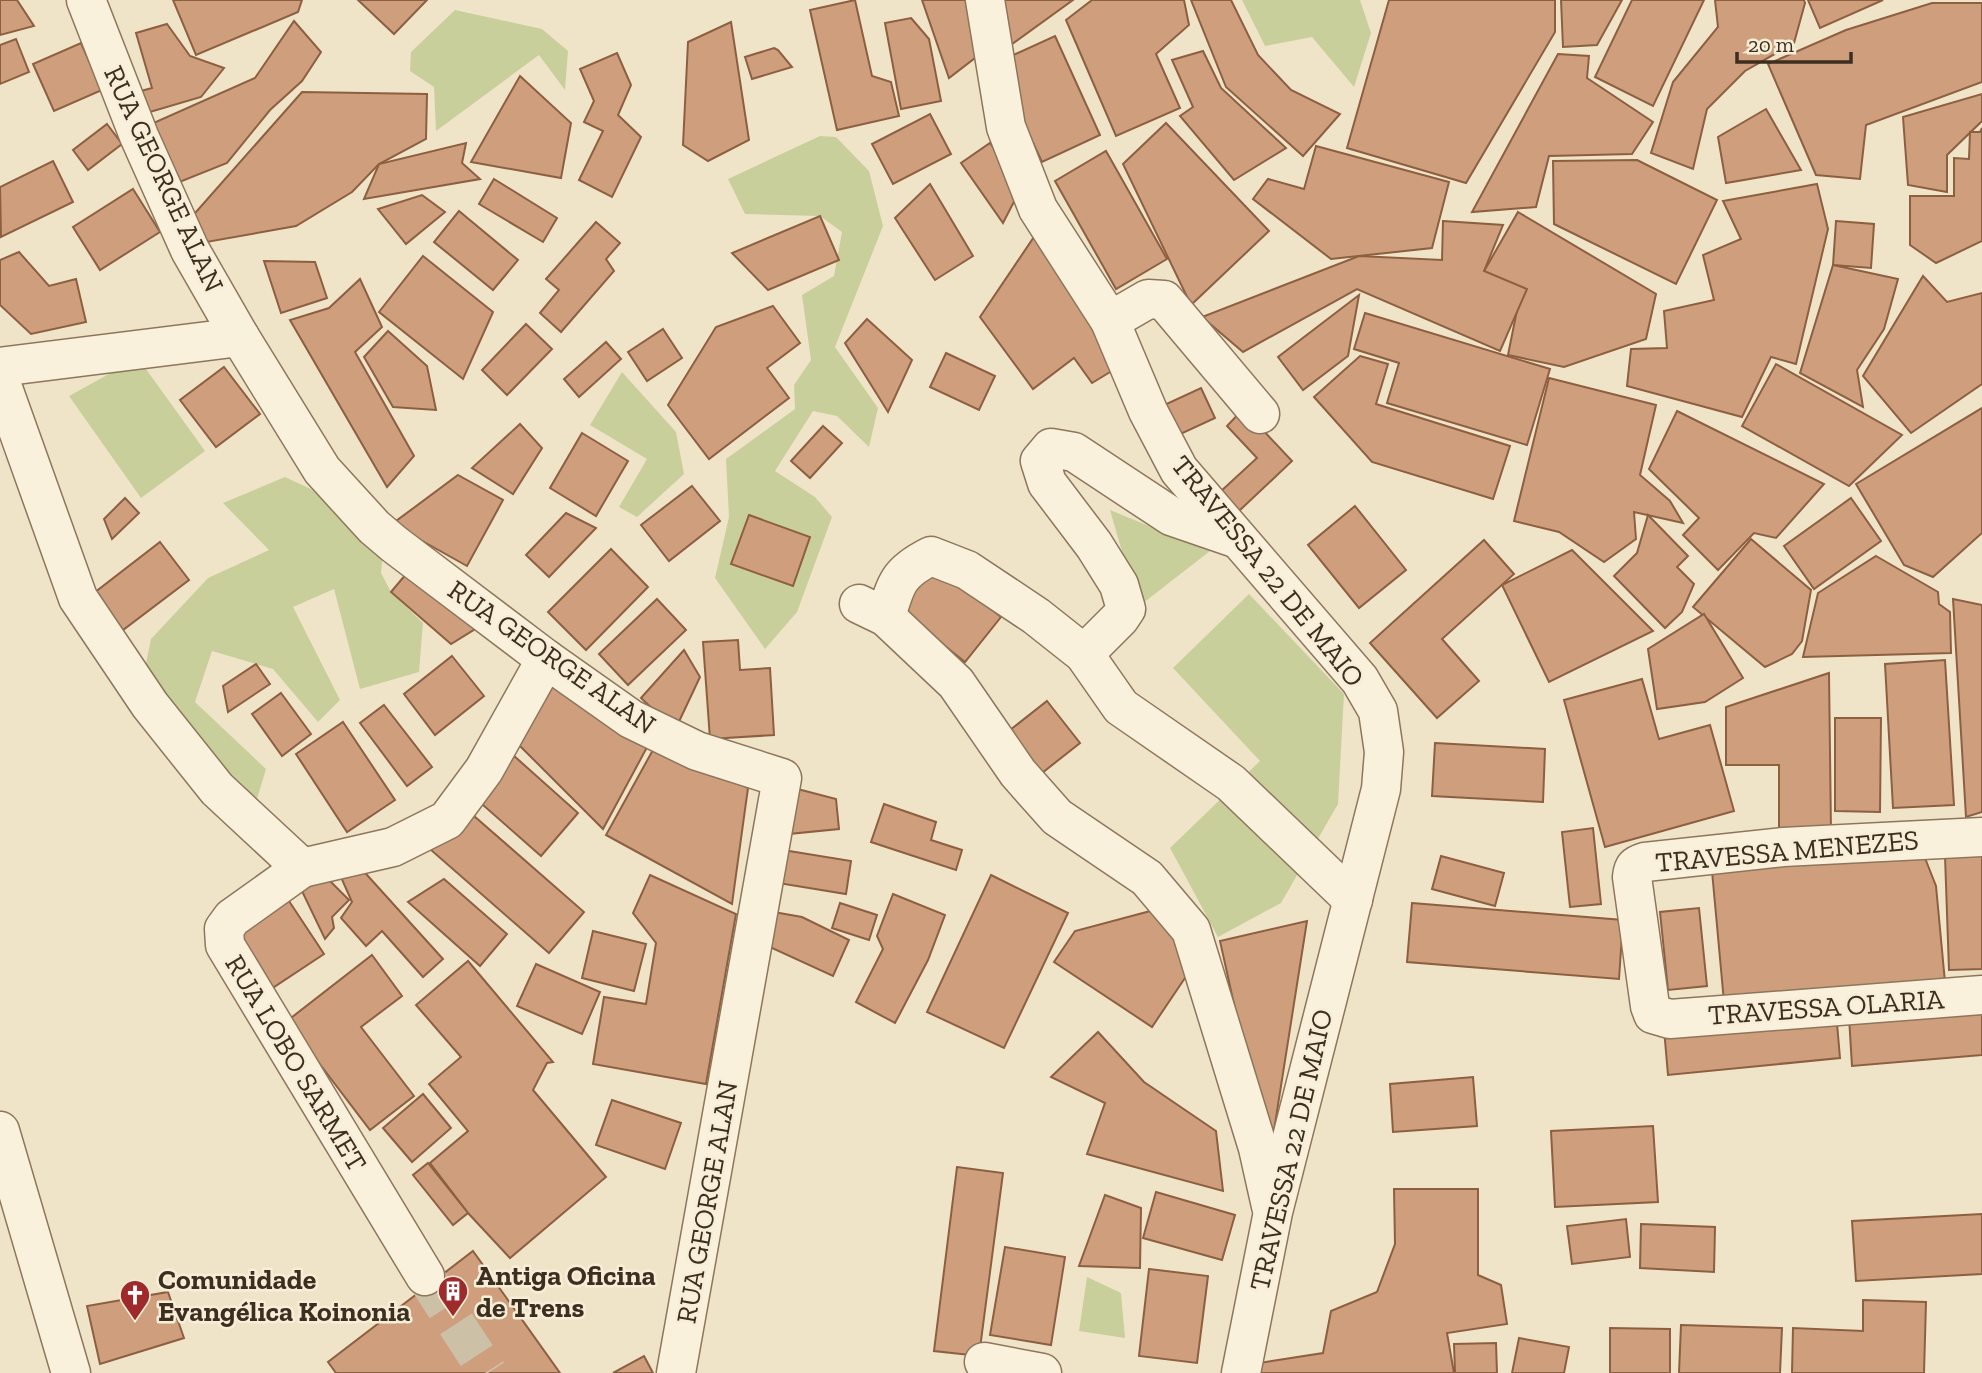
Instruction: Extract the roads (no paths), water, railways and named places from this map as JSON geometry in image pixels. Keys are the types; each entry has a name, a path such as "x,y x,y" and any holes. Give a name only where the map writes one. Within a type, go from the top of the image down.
{"street":[{"name":"RUA GEORGE ALAN","path":"86,0 139,136 184,237 240,337 322,470 374,527 394,544 546,659 631,719 696,751 782,778 676,1373"},
{"name":"TRAVESSA 22 DE MAIO","path":"985,0 1006,127 1038,209 1110,321 1148,411 1179,470 1360,680 1378,711 1384,752 1381,789 1273,1212 1241,1373"},
{"path":"1110,321 1148,299 1164,300 1260,414"},
{"path":"0,367 240,337"},
{"path":"0,380 78,598 150,705 209,778 302,868 393,847 447,820 484,770 546,659"},
{"path":"1084,654 1126,609 1113,575 1047,483 1040,461 1051,448 1074,452 1171,516 1240,540"},
{"path":"1273,1212 1258,1148 1191,930 1147,878 1057,817 1018,773 956,683 873,611 893,593 908,568 931,556 967,570 1036,616 1084,654 1121,707 1231,783 1353,900"},
{"name":"TRAVESSA MENEZES","path":"1670,1019 1653,1014 1650,1006 1632,877 1637,864 1783,847 1982,837"},
{"name":"RUA LOBO SARMET","path":"302,868 232,918 224,929 225,945 425,1276"},
{"name":"TRAVESSA OLARIA","path":"1670,1019 1982,995"},
{"path":"0,1131 71,1373"},
{"path":"984,1362 1042,1373"}],"tunnel":[{"path":"425,1276 488,1373"}],"place":[{"name":"Antiga Oficina de Trens","path":"453,1318"},
{"name":"Comunidade Evangélica Koinonia","path":"135,1322"}]}
